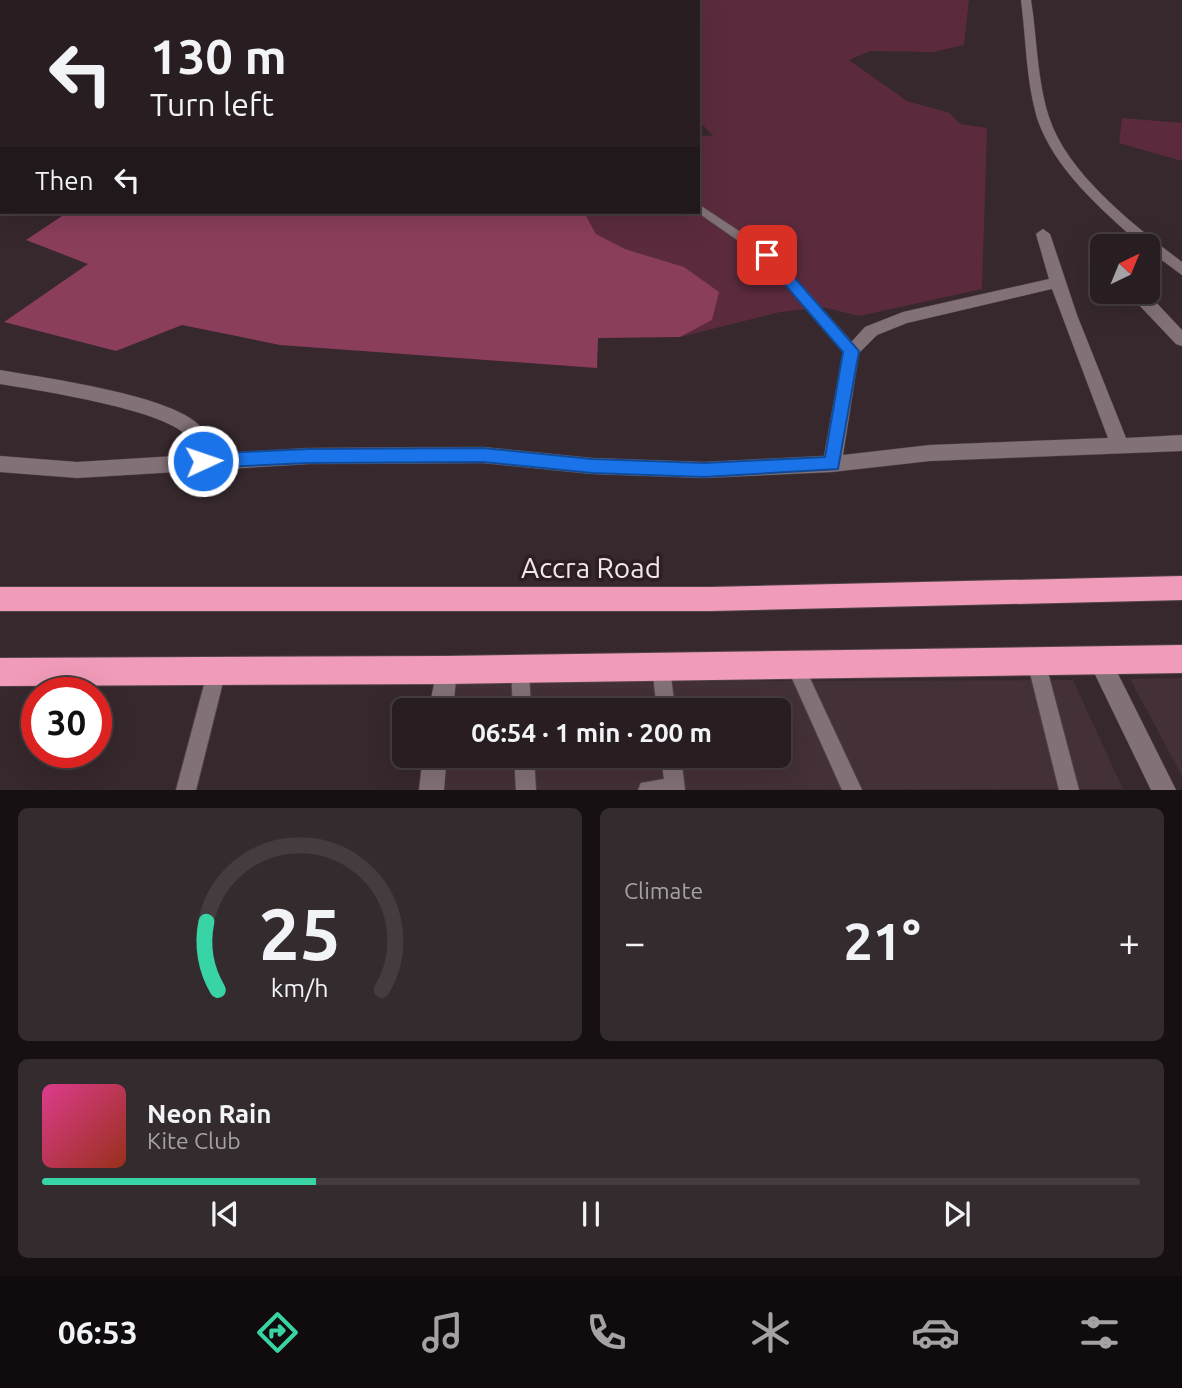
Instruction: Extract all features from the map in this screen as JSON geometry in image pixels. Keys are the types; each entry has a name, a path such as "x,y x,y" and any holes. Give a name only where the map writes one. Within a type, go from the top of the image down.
{"highway":[{"name":"Accra Road","path":"0,599 711,598 1182,588"},
{"path":"0,672 446,670 1099,660 1180,663"}],"street":[{"path":"1026,0 1043,118 1058,150 1084,183 1182,270"},
{"path":"1043,234 1056,283 1121,447"},
{"path":"832,464 851,351 871,331 903,318 1056,283"},
{"path":"1148,304 1182,340"},
{"path":"0,377 148,408 181,421 196,434 203,461"},
{"path":"0,464 77,470 309,456 483,455 592,466 704,470 832,464 930,453 1182,443"},
{"path":"1099,660 1164,789"},
{"path":"442,698 446,670"},
{"path":"430,789 433,768"}],"lane":[{"path":"700,208 767,255 851,351"},
{"path":"1036,661 1069,789"},
{"path":"795,665 852,789"},
{"path":"661,667 665,698"},
{"path":"520,669 521,698"},
{"path":"186,789 218,670"},
{"path":"525,768 526,789"},
{"path":"648,789 675,788 672,768"}],"shaded area":[{"path":"700,0 969,0 964,45 933,52 870,51 849,60 907,101 950,113 960,124 987,128 982,289 859,316 823,307 780,312 680,337 712,319 683,267 625,249 596,234 585,214 700,214 700,135 713,136 700,122"},
{"path":"1122,118 1182,123 1182,161 1119,143"},
{"path":"65,214 585,214 596,234 625,249 684,267 719,292 712,320 680,337 598,338 597,368 280,345 182,325 116,351 4,322 88,264 26,240"},
{"path":"1182,678 1182,776 1130,679"},
{"path":"1073,680 1123,789 436,790 438,768 791,768 791,698 444,698 446,682"}],"route":[{"path":"203,461 309,456 483,455 592,466 704,470 832,464 851,351 767,255"}]}
